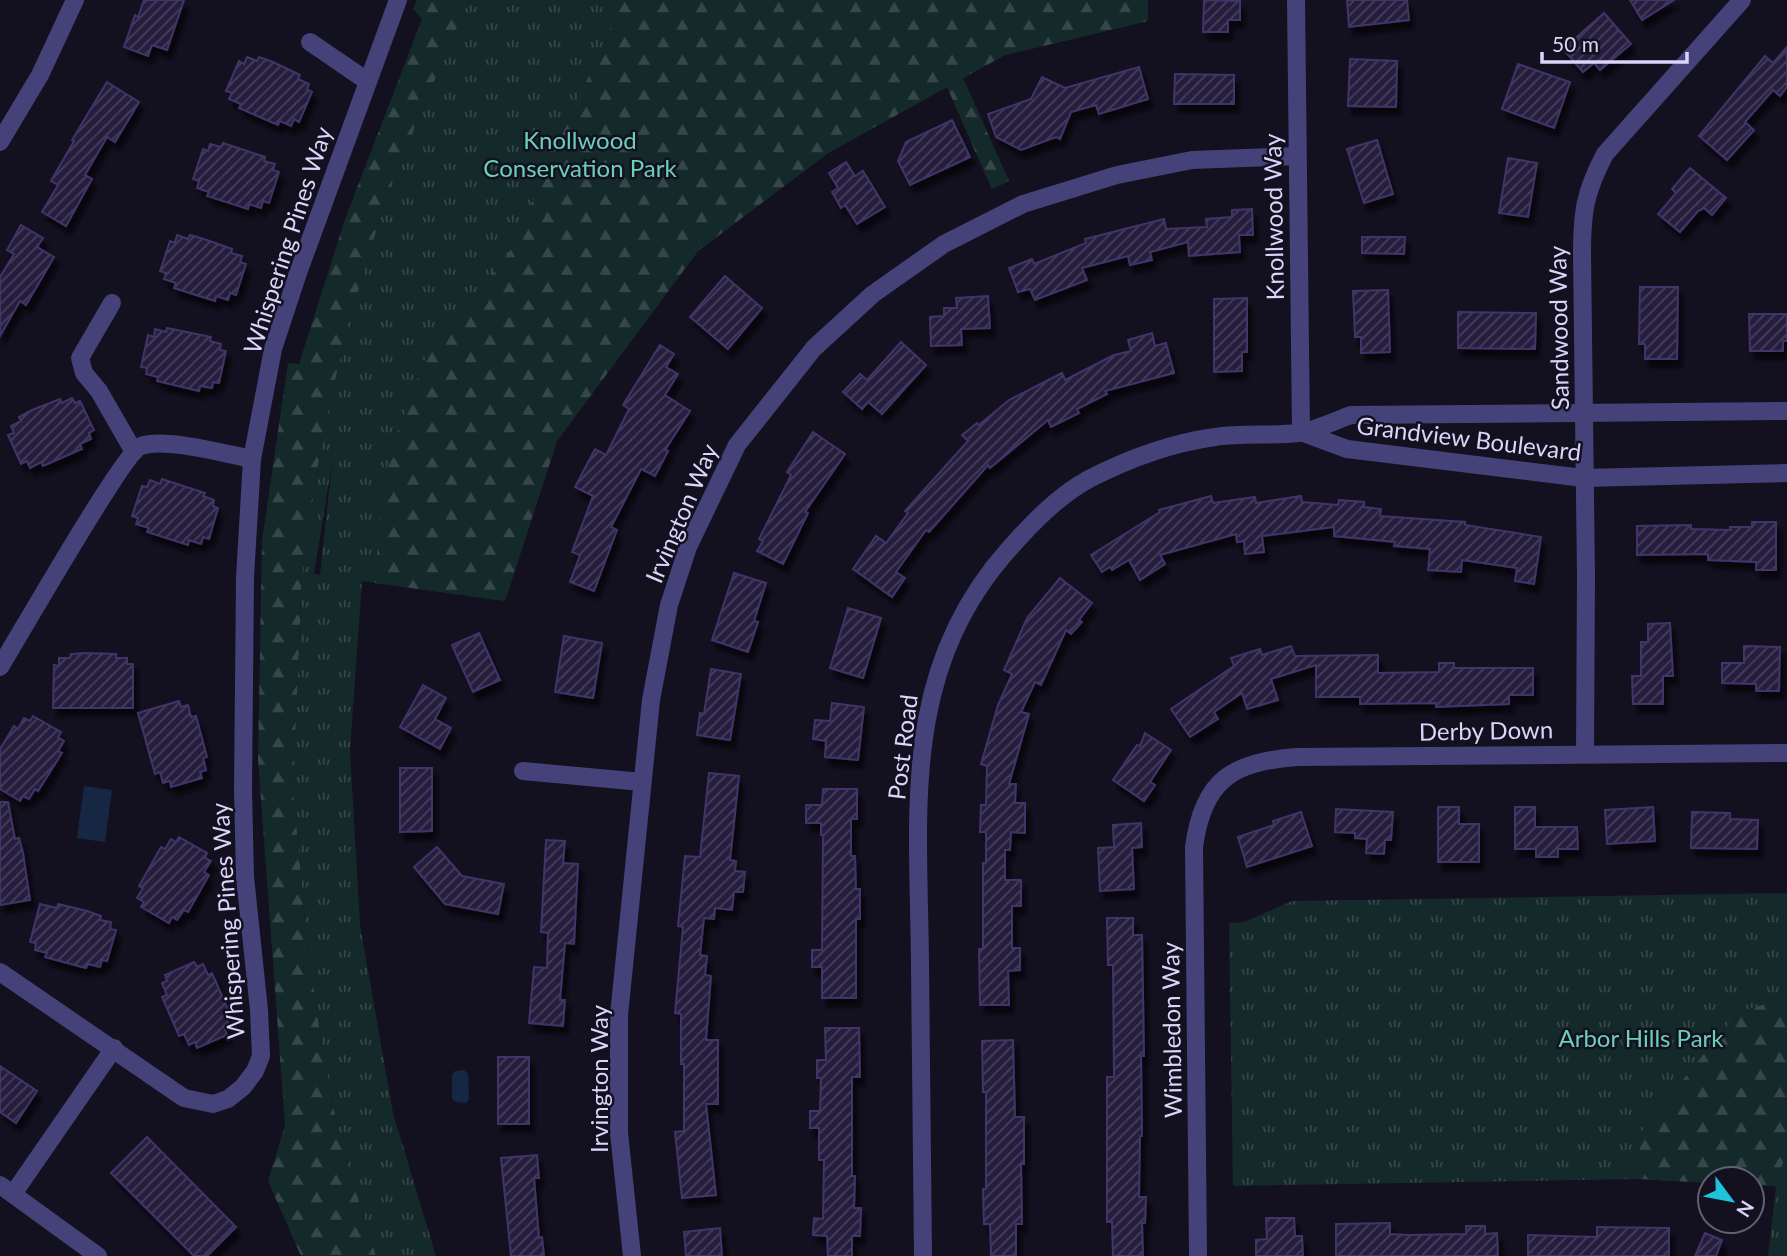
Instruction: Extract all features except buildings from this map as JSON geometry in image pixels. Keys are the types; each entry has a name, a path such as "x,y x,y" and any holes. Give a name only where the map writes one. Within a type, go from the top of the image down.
{"street":[{"path":"0,142 40,75 75,0"},
{"name":"Whispering Pines Way","path":"0,972 184,1098 213,1104 228,1099 243,1087 255,1071 261,1056 259,1010 245,877 243,790 245,577 252,459 273,349 398,0"},
{"name":"Knollwood Way","path":"1296,0 1301,432"},
{"name":"Sandwood Way","path":"1585,753 1582,220 1591,180 1605,154 1742,0"},
{"path":"310,42 367,81"},
{"name":"Irvington Way","path":"632,1256 619,1133 620,1015 642,782 659,649 669,605 688,547 737,445 814,348 873,294 944,244 1023,204 1117,175 1192,160 1297,156"},
{"path":"113,303 80,358 84,373 99,391 134,452"},
{"name":"Grandview Boulevard","path":"1301,432 1351,415 1787,411"},
{"name":"Grandview Boulevard","path":"1301,432 1347,449 1583,478 1787,473"},
{"name":"Post Road","path":"923,1256 919,818 921,766 927,713 941,659 954,629 969,601 997,562 1047,510 1087,480 1147,453 1215,437 1301,432"},
{"path":"0,667 90,519 139,446 160,442 252,459"},
{"name":"Derby Down","path":"1204,806 1226,776 1241,768 1271,759 1585,753 1787,753"},
{"path":"523,771 642,782"},
{"name":"Wimbledon Way","path":"1198,1256 1194,847 1204,806"},
{"path":"98,1256 7,1190 114,1048"}],"green space":[{"path":"417,0 469,0 390,185 347,328 322,438 302,574 293,790 306,931 322,1049 340,1140 376,1256 301,1256 268,1181 285,1125 258,759 262,540 288,363 299,364 345,219 422,19 413,9"},
{"name":"Knollwood Conservation Park","path":"469,0 1148,0 1148,21 1005,55 963,78 1009,181 992,189 947,87 828,153 698,251 557,441 505,601 362,581 350,750 360,925 393,1113 436,1256 376,1256 340,1140 322,1049 306,931 293,790 302,574 322,438 347,328 390,185","holes":["332,463 320,575 314,574"]},
{"name":"Knollwood Conservation Park","path":"623,0 1148,0 1148,21 1005,55 963,78 1009,181 992,189 947,87 828,153 698,251 557,441 505,601 375,583 382,484 394,441 427,354 510,251"},
{"name":"Arbor Hills Park","path":"1787,893 1787,1256 1768,1256 1776,1186 1766,1186 1766,1165 1696,1165 1696,1182 1638,1179 1233,1186 1229,923 1244,922 1292,901"},
{"path":"1787,998 1787,1149 1776,1186 1766,1186 1766,1165 1696,1165 1696,1182 1638,1179 1640,1133 1738,1012"}],"water":[{"path":"84,786 112,790 105,842 77,838"},
{"path":"464,1070 468,1074 469,1099 466,1103 452,1099 452,1075 455,1071"}]}
